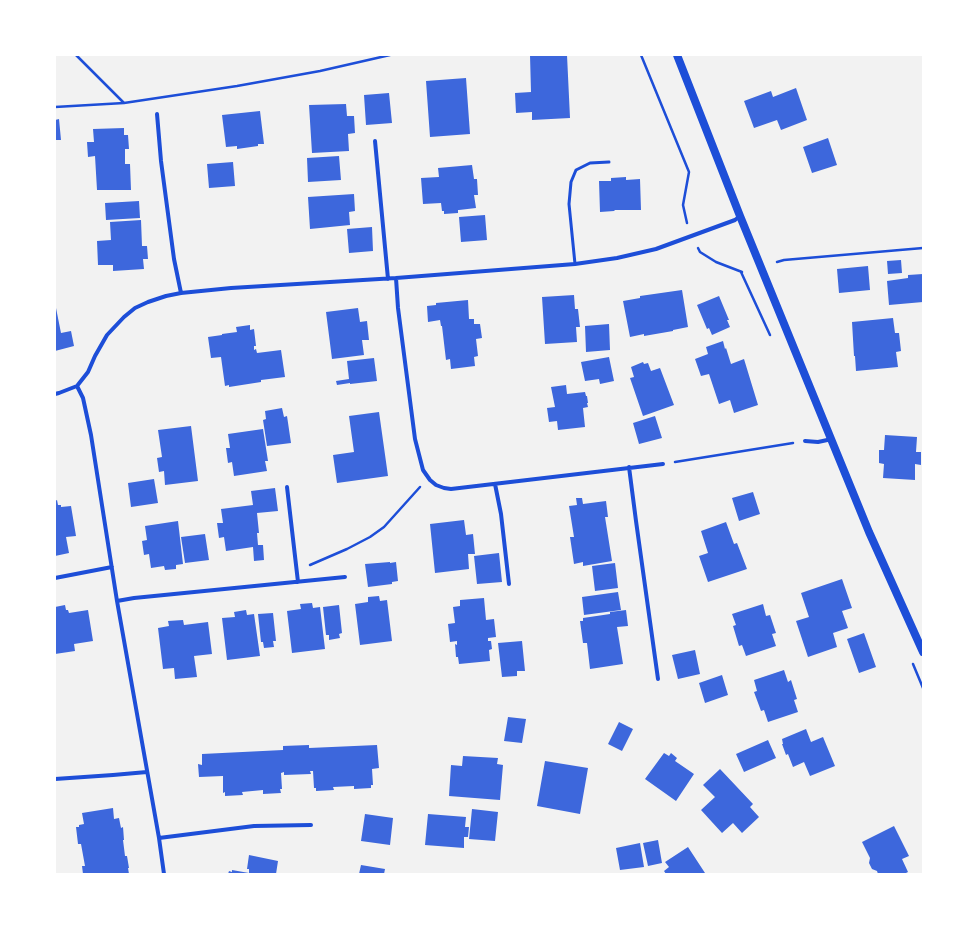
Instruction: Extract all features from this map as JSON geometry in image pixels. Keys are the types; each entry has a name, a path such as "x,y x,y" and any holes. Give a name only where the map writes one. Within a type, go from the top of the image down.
{"main road":[{"path":"677,55 740,216 869,532 923,652"}],"street":[{"path":"156,114 174,259 181,293"},
{"path":"376,141 388,279"},
{"path":"55,394 77,386 88,372 107,335 124,317 136,308 148,302 166,296 231,288 388,279 576,264 617,258 656,249 735,220 740,216"},
{"path":"396,278 400,323 415,438 422,470 436,485 451,489 663,464"},
{"path":"77,386 83,398 91,435 117,600 164,874"},
{"path":"805,441 818,442 832,439"},
{"path":"629,468 658,679"},
{"path":"495,484 501,514 509,584"},
{"path":"288,487 298,582"},
{"path":"55,578 112,567"},
{"path":"117,600 345,577"},
{"path":"55,780 147,772"},
{"path":"159,838 254,826 311,824"}],"lane":[{"path":"576,264 569,204 571,182 576,170 590,163 609,162"}],"path":[{"path":"76,55 124,103"},
{"path":"55,107 124,103 237,86 305,74 390,55"},
{"path":"641,55 689,172 683,205 687,223"},
{"path":"697,244 700,252 716,262 741,272 747,270"},
{"path":"777,262 784,260 923,248"},
{"path":"663,464 805,441"},
{"path":"297,568 312,564 370,537 384,527 428,478"}],"building":[{"path":"530,55 567,55 570,118 532,120 532,112 516,113 515,93 531,92"},
{"path":"466,78 470,134 430,137 426,81"},
{"path":"796,88 807,120 781,130 777,120 754,128 744,101 771,91 773,97"},
{"path":"389,93 392,123 366,125 364,95"},
{"path":"346,104 347,116 354,116 355,133 348,134 349,151 312,153 309,105"},
{"path":"260,111 264,144 237,149 237,146 226,147 222,115"},
{"path":"59,119 61,140 55,140 55,120"},
{"path":"124,128 124,135 128,135 129,149 125,149 125,164 130,164 131,190 97,190 95,156 88,157 87,142 94,142 93,129"},
{"path":"828,138 837,165 812,173 803,147"},
{"path":"339,156 341,180 308,182 307,158"},
{"path":"233,162 235,186 209,188 207,164"},
{"path":"472,165 474,179 477,179 478,195 474,195 476,208 458,210 458,213 444,214 441,203 423,204 421,178 439,177 438,168"},
{"path":"626,177 626,180 640,179 641,210 615,210 600,212 599,181 611,181 611,178"},
{"path":"354,194 355,211 349,212 350,225 310,229 308,197"},
{"path":"139,201 140,218 106,220 105,203"},
{"path":"485,215 487,240 461,242 459,217"},
{"path":"141,220 142,246 147,246 148,259 143,259 144,269 113,271 113,265 98,265 97,241 111,240 110,222"},
{"path":"372,227 373,251 349,253 347,229"},
{"path":"901,260 902,273 888,274 887,261"},
{"path":"868,266 870,290 839,293 837,269"},
{"path":"923,274 923,302 889,305 887,281 908,278 908,275"},
{"path":"682,290 688,327 644,336 644,334 630,337 623,301 640,298 640,296"},
{"path":"574,295 575,309 578,309 580,327 576,327 577,342 545,344 542,297"},
{"path":"719,296 729,320 727,320 730,327 712,335 709,328 707,329 697,305"},
{"path":"468,300 469,319 474,319 474,324 480,324 482,338 476,339 478,356 474,357 475,366 451,369 450,359 446,360 440,320 428,322 427,306 436,305 436,303"},
{"path":"55,308 61,333 71,331 74,346 55,351"},
{"path":"358,308 360,322 367,321 369,340 362,340 364,355 332,359 326,312"},
{"path":"893,318 895,333 899,333 901,351 896,352 898,367 856,371 852,322"},
{"path":"609,324 610,350 586,352 585,326"},
{"path":"250,325 250,330 254,329 256,346 254,346 254,350 256,349 257,353 281,350 285,377 261,380 261,382 229,387 229,385 225,386 221,357 211,358 208,337 237,332 236,327"},
{"path":"723,341 731,364 744,359 758,405 734,413 730,400 719,404 709,374 701,376 695,359 708,354 706,347"},
{"path":"609,357 614,381 600,384 599,379 585,381 581,362"},
{"path":"374,358 377,381 337,385 336,381 349,379 347,361"},
{"path":"643,362 644,364 648,363 651,371 660,368 674,405 643,416 630,378 634,377 631,367"},
{"path":"566,385 567,394 585,392 587,396 588,407 583,408 585,427 558,430 557,421 549,422 547,408 555,407 551,387"},
{"path":"282,408 284,417 287,416 291,443 267,446 263,420 266,419 265,411"},
{"path":"379,412 388,476 337,483 333,455 354,452 349,416"},
{"path":"655,416 662,438 639,444 633,423"},
{"path":"191,426 198,481 165,485 164,471 159,472 157,458 162,457 158,430"},
{"path":"263,429 268,461 265,461 267,471 234,476 232,462 228,463 226,448 230,448 228,434"},
{"path":"885,435 917,437 916,452 921,452 921,465 915,464 915,480 883,478 884,464 879,463 879,450 884,450"},
{"path":"154,479 158,503 131,507 128,483"},
{"path":"275,488 278,511 257,513 259,533 257,533 258,545 263,545 264,560 254,561 253,547 226,551 224,537 219,538 217,523 223,523 221,509 253,505 251,491"},
{"path":"753,492 760,514 739,521 732,498"},
{"path":"576,498 582,498 583,504 606,501 608,517 605,517 612,561 583,566 583,562 574,564 570,537 574,537 569,506 577,505"},
{"path":"57,500 58,505 61,505 61,507 71,506 76,536 66,537 69,553 55,556 55,501"},
{"path":"464,520 466,535 473,534 475,554 468,554 469,569 435,573 430,524"},
{"path":"178,521 183,564 176,565 176,569 165,570 164,566 151,568 149,554 144,555 142,541 147,540 145,526"},
{"path":"726,522 734,544 737,543 747,569 708,582 699,556 708,553 701,531"},
{"path":"205,534 209,560 185,563 181,537"},
{"path":"499,553 502,582 477,584 474,556"},
{"path":"396,562 398,581 392,582 392,584 368,587 365,564"},
{"path":"615,563 618,588 595,591 592,566"},
{"path":"842,579 852,608 842,611 848,628 833,633 837,647 808,657 796,621 809,617 801,593"},
{"path":"618,592 621,610 584,615 582,597"},
{"path":"379,596 380,601 387,600 392,641 360,645 355,604 368,602 368,597"},
{"path":"484,598 486,620 494,619 496,637 488,638 488,641 491,641 492,649 489,650 490,661 459,664 458,657 456,657 455,644 457,645 457,641 450,642 448,624 455,623 453,607 460,606 460,600"},
{"path":"312,603 313,608 320,607 325,649 292,653 287,611 301,609 300,604"},
{"path":"763,604 766,616 770,615 776,633 772,634 776,646 746,656 742,645 739,646 733,626 736,625 732,614"},
{"path":"65,605 66,610 68,610 69,613 88,610 93,641 74,644 75,651 55,654 55,607"},
{"path":"339,605 342,633 339,634 340,638 329,640 329,635 326,635 323,607"},
{"path":"246,610 247,615 254,614 260,656 227,660 222,618 235,617 234,612"},
{"path":"626,610 628,626 617,627 623,664 590,669 587,643 583,643 580,621 583,621 583,618"},
{"path":"273,613 276,641 273,641 274,647 264,648 263,642 261,642 258,614"},
{"path":"183,620 184,625 208,622 212,654 194,656 197,677 175,679 174,668 163,669 158,628 169,626 168,621"},
{"path":"864,633 876,667 859,673 847,639"},
{"path":"522,641 525,671 517,671 517,676 502,677 498,643"},
{"path":"695,650 700,674 678,679 672,655"},
{"path":"784,670 788,682 791,680 797,699 794,700 798,712 768,722 764,710 761,711 754,692 757,691 754,680"},
{"path":"722,675 728,695 705,703 699,683"},
{"path":"508,717 526,719 522,743 504,741"},
{"path":"619,722 633,729 622,751 608,744"},
{"path":"806,729 811,742 823,737 835,766 810,776 804,762 793,767 782,744 782,739"},
{"path":"768,740 776,758 744,772 736,754"},
{"path":"309,745 309,748 377,745 379,768 372,769 373,785 371,785 371,788 354,789 354,786 333,787 334,790 316,791 316,788 314,788 313,771 310,771 311,774 284,775 284,772 281,773 281,793 263,794 263,790 242,792 243,795 225,796 225,792 223,793 223,776 199,777 198,764 202,765 202,754 283,750 283,746"},
{"path":"664,753 669,756 671,753 677,758 675,761 694,774 676,801 645,779"},
{"path":"463,756 498,758 497,764 503,765 500,800 449,796 451,765 462,766"},
{"path":"545,761 588,768 580,814 537,806"},
{"path":"720,769 753,804 750,807 759,817 742,833 733,823 722,833 701,810 715,797 703,785"},
{"path":"113,808 114,819 119,818 121,828 123,827 125,856 127,856 129,874 83,874 82,866 85,866 81,844 78,844 76,827 84,824 82,813"},
{"path":"472,809 498,812 495,841 469,839"},
{"path":"365,814 393,818 390,845 361,841"},
{"path":"428,814 466,817 465,827 469,827 468,837 464,837 464,848 425,845"},
{"path":"894,826 909,856 902,859 908,872 904,874 878,874 877,871 872,869 869,863 870,858 862,842"},
{"path":"658,840 662,863 648,866 643,843"},
{"path":"640,843 644,867 620,870 616,848"},
{"path":"688,847 705,873 666,874 664,871 669,867 665,862"},
{"path":"249,855 278,861 276,874 228,874 229,871 232,872 232,870 249,873 249,869 247,869"},
{"path":"361,865 385,869 384,874 359,874"}]}
